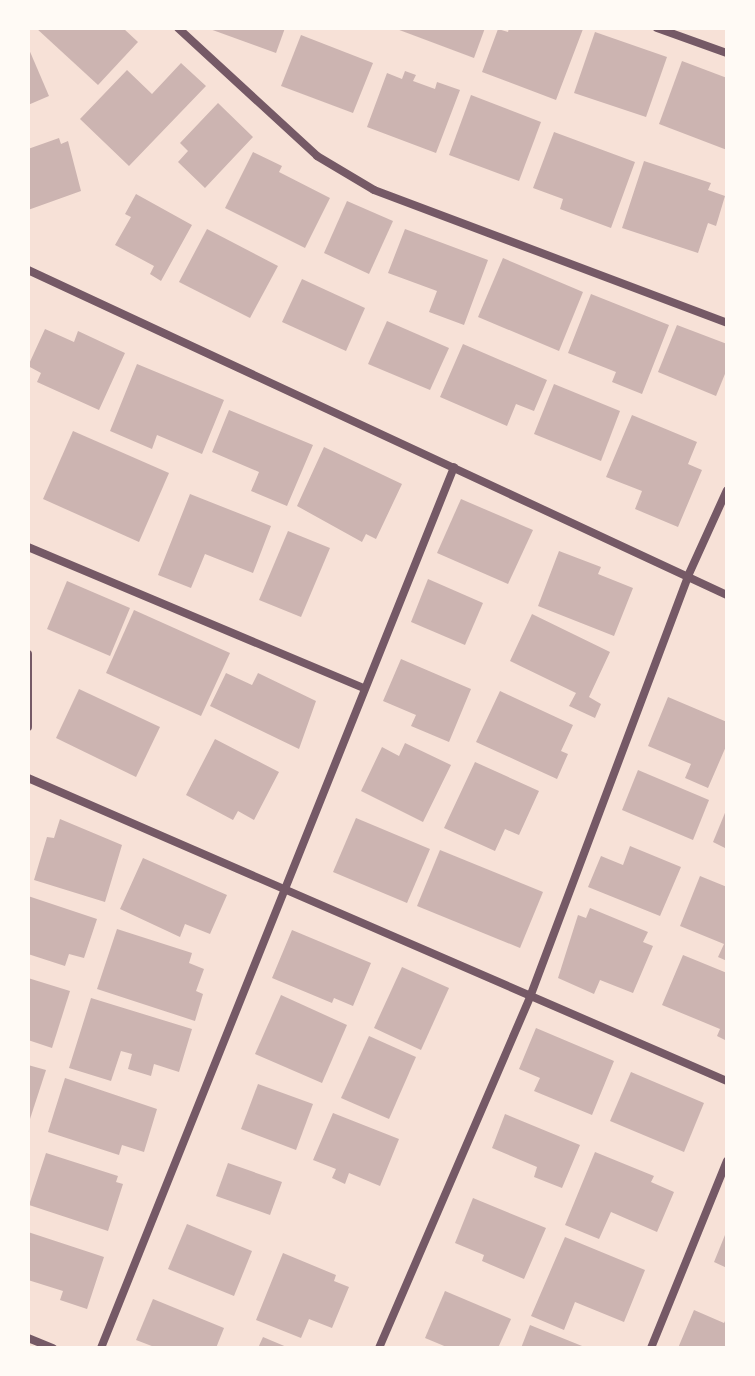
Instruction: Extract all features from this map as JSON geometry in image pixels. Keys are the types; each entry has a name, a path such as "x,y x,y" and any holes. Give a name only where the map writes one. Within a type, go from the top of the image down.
{"street":[{"path":"178,28 317,156 374,190 727,323"},
{"path":"657,28 727,53"},
{"path":"28,270 727,595"},
{"path":"101,1348 454,467"},
{"path":"379,1348 530,997 688,576 727,490"},
{"path":"28,547 363,688"},
{"path":"28,654 28,727"},
{"path":"28,778 727,1081"},
{"path":"651,1348 727,1161"},
{"path":"28,1338 53,1348"}],"building":[{"path":"36,28 123,28 138,42 98,85"},
{"path":"207,28 285,28 276,53"},
{"path":"394,28 485,28 474,58"},
{"path":"509,28 583,29 556,100 482,72 498,29 508,32"},
{"path":"595,32 667,57 646,117 574,93"},
{"path":"301,35 373,63 353,113 281,86"},
{"path":"28,47 49,96 28,105"},
{"path":"682,61 727,78 727,150 659,124"},
{"path":"181,63 206,86 129,166 80,119 127,70 152,94"},
{"path":"405,71 416,75 413,81 435,89 437,82 460,90 436,153 367,127 387,73 402,79"},
{"path":"471,95 541,122 519,181 449,155"},
{"path":"218,103 253,137 205,188 178,162 188,151 180,143"},
{"path":"554,132 635,162 611,228 560,209 563,199 533,188"},
{"path":"59,138 61,144 68,141 81,191 28,210 28,149"},
{"path":"253,152 282,166 279,172 330,198 305,248 225,208"},
{"path":"644,161 711,183 708,190 725,196 716,226 708,223 698,253 622,228"},
{"path":"136,194 192,225 161,281 150,274 154,266 115,245 131,217 125,214"},
{"path":"347,201 393,221 369,274 324,253"},
{"path":"207,229 278,266 250,318 179,282"},
{"path":"405,229 488,260 464,325 429,312 437,291 388,273"},
{"path":"503,258 583,292 559,351 478,317"},
{"path":"302,279 365,308 346,351 282,322"},
{"path":"591,294 669,325 642,394 612,382 616,372 568,353"},
{"path":"387,321 449,348 430,390 368,364"},
{"path":"677,325 727,344 727,369 716,396 658,372"},
{"path":"45,329 74,342 78,331 125,353 99,410 37,382 41,373 28,366"},
{"path":"463,344 547,380 534,411 516,404 507,426 440,397"},
{"path":"137,364 224,400 202,454 157,435 152,449 110,431"},
{"path":"554,384 620,411 601,461 534,434"},
{"path":"229,410 313,445 287,506 251,491 259,472 212,452"},
{"path":"632,415 697,442 688,464 702,470 678,527 635,509 642,491 606,477"},
{"path":"73,431 169,473 139,542 43,499"},
{"path":"324,447 402,484 376,539 366,534 362,542 297,506"},
{"path":"190,494 271,526 253,573 205,554 191,588 158,575"},
{"path":"461,499 533,530 508,584 437,553"},
{"path":"288,531 330,548 301,617 259,600"},
{"path":"559,551 601,567 598,574 633,588 614,636 538,606"},
{"path":"428,579 483,603 465,645 411,622"},
{"path":"67,581 130,608 110,656 47,629"},
{"path":"134,610 230,653 201,716 106,673"},
{"path":"532,614 610,652 589,697 601,704 595,718 569,706 576,693 510,661"},
{"path":"401,659 471,689 449,742 411,726 416,715 383,701"},
{"path":"226,673 252,685 258,673 316,701 299,749 210,706"},
{"path":"79,689 160,727 136,777 56,738"},
{"path":"500,691 573,725 561,751 568,754 557,779 476,742"},
{"path":"668,697 727,722 727,744 708,788 685,778 691,764 648,746"},
{"path":"215,739 279,772 254,820 238,811 233,820 186,795"},
{"path":"405,743 451,765 423,822 361,791 382,747 399,756"},
{"path":"475,762 539,791 519,835 505,829 495,851 444,828"},
{"path":"638,770 709,800 693,840 622,810"},
{"path":"727,808 727,849 713,842"},
{"path":"356,818 430,849 407,903 333,872"},
{"path":"60,819 122,845 105,902 34,880 47,837 54,838"},
{"path":"630,846 681,867 660,916 588,887 601,856 623,865"},
{"path":"440,850 543,892 520,948 417,906"},
{"path":"143,858 227,895 210,934 185,924 180,937 120,909"},
{"path":"700,876 727,887 727,961 718,957 724,944 680,926"},
{"path":"28,896 97,919 84,958 69,954 65,966 28,954"},
{"path":"590,908 648,932 643,942 653,946 633,993 600,980 594,994 558,978 578,915 586,918"},
{"path":"117,929 192,953 189,963 204,969 196,991 203,994 195,1021 97,989"},
{"path":"292,930 371,963 353,1006 334,998 332,1003 272,978"},
{"path":"683,955 727,973 727,1041 717,1036 720,1029 662,1005"},
{"path":"402,967 449,988 421,1050 374,1028"},
{"path":"28,978 70,991 52,1048 28,1040"},
{"path":"281,995 347,1025 322,1083 255,1054"},
{"path":"91,998 192,1029 179,1072 154,1064 151,1076 128,1069 132,1054 121,1051 111,1081 69,1068"},
{"path":"536,1028 614,1061 592,1115 534,1091 540,1078 519,1069"},
{"path":"369,1036 416,1057 389,1119 341,1098"},
{"path":"28,1065 46,1070 29,1122 28,1122"},
{"path":"631,1072 704,1103 684,1152 610,1121"},
{"path":"65,1078 157,1109 144,1152 122,1145 119,1155 48,1132"},
{"path":"258,1084 313,1104 296,1150 241,1129"},
{"path":"333,1113 399,1139 380,1186 349,1173 345,1184 332,1178 336,1169 313,1160"},
{"path":"505,1114 580,1145 562,1188 534,1177 537,1167 492,1148"},
{"path":"595,1152 654,1176 651,1182 674,1192 657,1232 611,1212 599,1239 565,1225"},
{"path":"46,1153 118,1176 116,1182 123,1184 108,1231 29,1205"},
{"path":"228,1163 282,1182 270,1215 216,1196"},
{"path":"473,1198 546,1228 524,1279 482,1261 484,1255 455,1243"},
{"path":"187,1224 252,1251 234,1296 168,1269"},
{"path":"727,1230 727,1268 714,1262"},
{"path":"28,1232 104,1257 87,1309 60,1300 63,1291 28,1280"},
{"path":"565,1237 645,1270 624,1322 575,1302 564,1330 531,1316"},
{"path":"283,1253 336,1275 334,1281 349,1287 332,1328 309,1319 301,1338 256,1320"},
{"path":"445,1291 511,1319 498,1348 449,1348 425,1338"},
{"path":"153,1299 224,1328 216,1348 157,1348 136,1340"},
{"path":"694,1310 724,1323 727,1317 727,1348 678,1348"},
{"path":"530,1325 587,1348 521,1348"},
{"path":"263,1337 289,1348 258,1348"}]}
